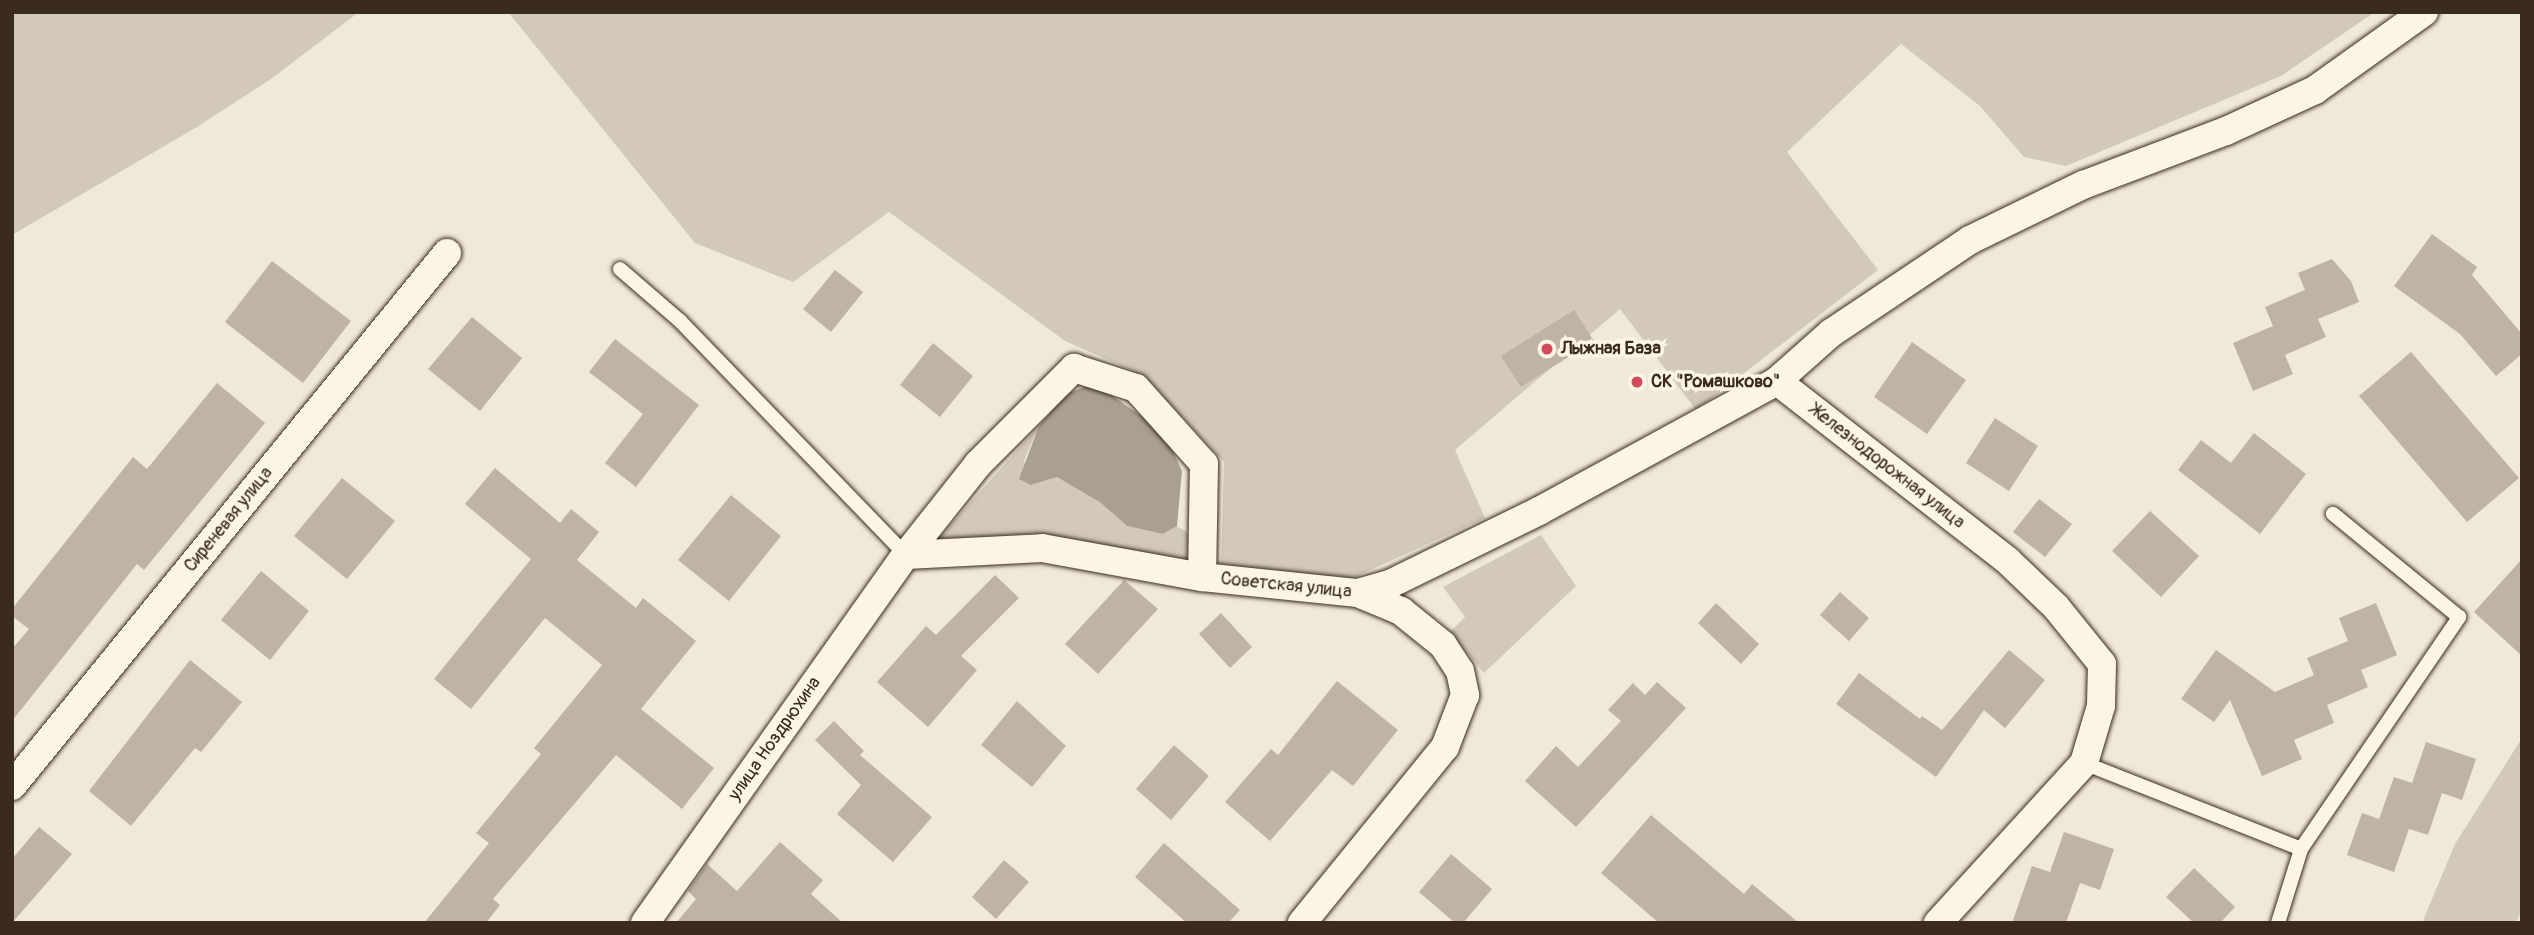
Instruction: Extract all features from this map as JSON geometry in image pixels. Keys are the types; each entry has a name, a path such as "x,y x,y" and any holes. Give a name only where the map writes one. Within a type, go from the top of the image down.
{"street":[{"path":"1358,593 1390,584 1539,511 1777,381 1831,332 1970,240 2083,185 2227,131 2315,90 2424,12"},
{"name":"Сиреневая улица","path":"12,786 447,253"},
{"name":"улица Ноздрюхина","path":"645,923 906,555 978,464 1073,368 1136,388 1204,464 1202,577"},
{"name":"Железнодорожная улица","path":"1777,381 2008,562 2056,607 2102,664 2101,706 2084,762 1938,923"},
{"name":"Советская улица","path":"906,555 1042,548 1202,577 1358,593 1401,611 1443,645 1460,671 1465,695 1445,747 1302,923"}],"lane":[{"path":"620,269 680,321 906,555"},
{"path":"2278,923 2301,849 2459,617 2333,514"},
{"path":"2084,762 2301,849"}],"shaded area":[{"path":"12,12 359,12 271,79 197,127 12,235"},
{"path":"508,12 2375,12 2281,76 2066,166 2024,157 1980,106 1901,44 1787,152 1878,270 1696,410 1620,309 1455,450 1485,518 1346,581 1221,565 1224,462 1145,376 1065,341 889,212 793,282 695,243"},
{"path":"1094,383 1164,432 1182,471 1177,526 1163,534 1127,526 1101,503 1057,477 1031,485 1019,479 1039,426 1066,394"},
{"path":"1039,426 1024,461 1031,485 1057,477 1101,503 1127,526 1163,534 1177,526 1190,534 1187,561 929,549"},
{"path":"1541,535 1576,586 1484,673 1450,632 1465,617 1443,587"},
{"path":"2522,738 2522,910 2516,923 2422,923 2455,844"}],"building":[{"path":"2432,234 2477,267 2472,275 2522,334 2522,354 2496,376 2460,334 2394,286"},
{"path":"2332,259 2351,281 2359,302 2318,319 2326,337 2285,355 2293,374 2253,391 2233,343 2273,326 2265,307 2305,290 2298,273"},
{"path":"272,261 351,321 303,383 225,322"},
{"path":"835,270 863,292 831,332 803,309"},
{"name":"Лыжная База","path":"1574,310 1594,341 1521,387 1501,356"},
{"path":"472,317 522,358 480,411 428,369"},
{"path":"615,339 699,405 636,487 605,463 643,414 589,372"},
{"path":"1912,342 1966,380 1927,434 1874,397"},
{"path":"933,343 973,376 940,417 900,385"},
{"path":"2411,352 2519,478 2467,522 2359,396"},
{"path":"217,383 265,423 144,570 137,564 12,721 12,649 29,629 12,616 12,609 133,457 147,469"},
{"path":"1995,418 2038,446 2009,491 1966,463"},
{"path":"2254,433 2306,474 2260,534 2178,470 2201,440 2231,463"},
{"path":"495,468 560,523 571,509 599,532 577,560 636,608 643,598 696,641 641,709 714,768 682,809 616,755 493,899 500,905 486,923 424,923 489,843 476,833 541,754 534,748 602,665 545,618 471,709 434,679 531,559 465,504"},
{"path":"342,478 395,521 347,579 294,536"},
{"path":"731,495 781,536 729,601 678,560"},
{"path":"2039,499 2072,524 2045,557 2013,532"},
{"path":"2150,511 2199,556 2161,597 2112,551"},
{"path":"2522,559 2522,656 2474,612"},
{"path":"261,571 309,611 270,660 221,620"},
{"path":"995,575 1019,598 961,656 977,670 928,727 877,682 926,626 936,635"},
{"path":"1124,580 1158,609 1098,674 1065,644"},
{"path":"1840,592 1869,618 1849,641 1820,615"},
{"path":"1716,603 1759,644 1741,664 1698,623"},
{"path":"2376,603 2397,655 2361,670 2368,687 2327,705 2334,723 2294,740 2302,759 2262,776 2230,700 2214,722 2181,699 2216,650 2275,692 2314,675 2307,658 2348,641 2339,618"},
{"path":"1221,613 1252,647 1230,668 1199,634"},
{"path":"2009,650 2045,680 2005,728 1984,710 1936,777 1836,704 1859,673 1920,719 1922,716 1942,730"},
{"path":"190,660 242,702 201,752 195,748 131,826 89,791"},
{"path":"1337,681 1398,730 1353,786 1332,770 1270,841 1225,802 1271,749 1278,755"},
{"path":"1657,682 1686,708 1576,827 1525,781 1556,746 1578,767 1621,721 1608,710 1633,683 1645,695"},
{"path":"1017,701 1066,746 1032,787 981,745"},
{"path":"834,721 864,751 860,755 932,817 893,862 837,814 861,785 815,740"},
{"path":"2426,742 2476,759 2462,800 2442,793 2428,835 2409,829 2394,872 2347,855 2362,813 2379,819 2394,777 2412,783"},
{"path":"1174,745 1209,776 1171,820 1136,789"},
{"path":"1651,815 1744,894 1752,884 1799,923 1659,923 1601,873"},
{"path":"39,827 72,854 12,923 12,859"},
{"path":"2064,832 2114,849 2100,890 2080,883 2066,923 2012,923 2032,866 2050,872"},
{"path":"780,842 823,880 811,894 843,923 676,923 696,899 688,891 707,864 737,891"},
{"path":"1164,843 1240,910 1228,923 1187,923 1135,877"},
{"path":"1451,854 1492,889 1463,923 1455,923 1419,892"},
{"path":"1004,860 1029,882 996,919 972,897"},
{"path":"2194,868 2235,907 2220,923 2194,923 2166,897"}],"place":[{"name":"Лыжная База","path":"1547,349"},
{"name":"СК \"Ромашково\"","path":"1637,382"}]}
